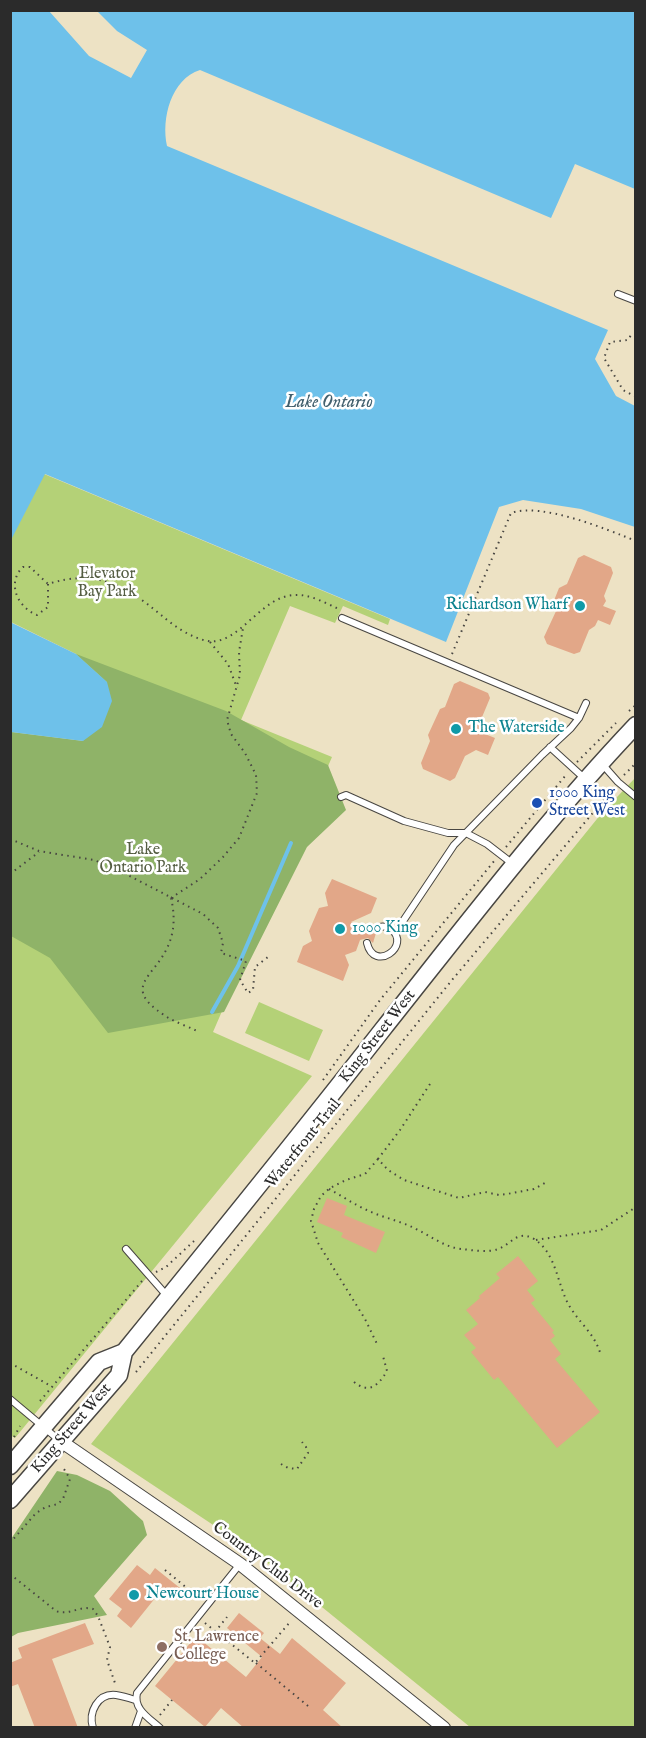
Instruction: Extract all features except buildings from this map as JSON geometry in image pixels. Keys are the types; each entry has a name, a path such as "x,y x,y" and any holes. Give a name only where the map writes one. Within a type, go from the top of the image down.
{"main road":[{"name":"King Street West","path":"10,1500 119,1375 124,1352 330,1097 507,859 579,773 601,762 627,719"},
{"name":"King Street West","path":"10,1466 99,1362 124,1352"}],"street":[{"name":"Country Club Drive","path":"62,1442 240,1564 444,1728"}],"lane":[{"path":"618,294 636,301"},
{"path":"342,618 579,718"},
{"path":"395,933 454,845 579,718 586,704"},
{"path":"550,747 579,773"},
{"path":"601,762 618,782 636,797"},
{"path":"341,797 346,795 404,821 448,832 466,833 507,859"},
{"path":"367,943 371,952 380,956 385,956 396,947 395,933 382,926 373,929"},
{"path":"126,1250 168,1298"},
{"path":"10,1399 62,1442"},
{"path":"135,1700 140,1687 240,1564"},
{"path":"93,1728 92,1710 101,1699 116,1695 135,1700 141,1711 160,1728"},
{"path":"135,1728 141,1711"}],"path":[{"path":"636,335 631,335 628,340 610,342 604,358 623,390 636,397"},
{"path":"452,654 511,513 520,510 560,515 594,524 636,541"},
{"path":"23,567 30,567 48,584 48,607 44,611 38,615 23,607 16,595 17,572 23,567"},
{"path":"48,584 66,578 87,577 108,581 131,591 184,632 210,642 228,664 237,688"},
{"path":"210,642 225,639 243,627 267,604 281,598 294,595 306,596 344,611"},
{"path":"171,898 200,879 223,857 239,838 254,804 258,783 256,775 245,753 231,734 227,720 240,675 239,652 243,627"},
{"path":"322,1081 380,1000 507,859 627,719 636,705"},
{"name":"Waterfront Trail","path":"129,1380 452,980 636,763"},
{"path":"10,839 39,851 94,860 203,914 214,922 223,939 221,953 246,961 240,980 246,992 250,993 254,987 255,967 268,957"},
{"path":"10,874 39,851"},
{"path":"171,898 174,914 171,938 163,956 144,980 142,990 148,1001 164,1015 197,1031"},
{"path":"378,1346 318,1243 312,1221 314,1209 321,1196 336,1184 365,1174 400,1130 430,1084"},
{"path":"378,1159 388,1170 404,1180 459,1198 485,1192 507,1194 534,1189 545,1183"},
{"path":"329,1189 366,1210 413,1227 446,1246 457,1248 496,1250 513,1238 522,1236 536,1240 601,1230 636,1207"},
{"path":"40,1401 148,1274 166,1267 201,1233"},
{"path":"536,1240 548,1255 570,1306 578,1319 594,1336 601,1356"},
{"path":"354,1382 364,1389 369,1389 382,1379 387,1371 383,1356"},
{"path":"10,1363 51,1386"},
{"path":"12,1440 20,1426"},
{"path":"281,1464 288,1468 297,1468 308,1453 302,1442"},
{"path":"10,1543 36,1513 58,1504 63,1499 70,1479 64,1469"},
{"path":"165,1570 215,1611 204,1624 308,1706"},
{"path":"10,1574 56,1611 64,1613 90,1607 96,1612 110,1647 107,1660 117,1689"},
{"path":"215,1632 227,1617"},
{"path":"256,1663 290,1622"},
{"path":"154,1722 172,1700"}],"green space":[{"name":"Lake Ontario Park","path":"44,474 390,619 388,625 343,606 335,623 290,606 241,720 332,757 213,1032 312,1076 15,1438 10,1435 11,732 83,741 76,654 11,622 10,540"},
{"path":"76,654 226,711 289,747 328,765 346,810 307,847 224,1012 108,1033 50,958 11,936 11,732 83,741 107,682"},
{"path":"635,778 635,1727 470,1727 254,1552 91,1444 601,814"},
{"path":"259,1002 323,1030 309,1061 245,1033"},
{"path":"57,1471 77,1475 110,1491 143,1521 147,1535 94,1596 107,1615 18,1633 11,1637 11,1539"}],"water":[{"name":"Lake Ontario","path":"11,11 635,11 635,189 575,164 551,218 200,70 190,75 175,91 167,112 166,135 167,146 608,330 595,359 616,396 635,406 635,527 581,509 523,500 499,507 446,642 45,474 11,540"},
{"path":"10,622 76,654 107,682 112,701 102,727 83,741 11,732"}],"pier":[{"path":"49,11 97,11 117,31 147,50 131,78 89,56"}],"waterway":[{"path":"212,1012 238,966 291,843"}],"place":[{"name":"Richardson Wharf","path":"580,606"},
{"name":"The Waterside","path":"456,729"},
{"name":"1000 King Street West","path":"537,803"},
{"name":"1000 King","path":"340,929"},
{"name":"Newcourt House","path":"134,1595"},
{"name":"St. Lawrence College","path":"162,1647"}],"park label":[{"name":"Elevator Bay Park","path":"107,584"}]}
